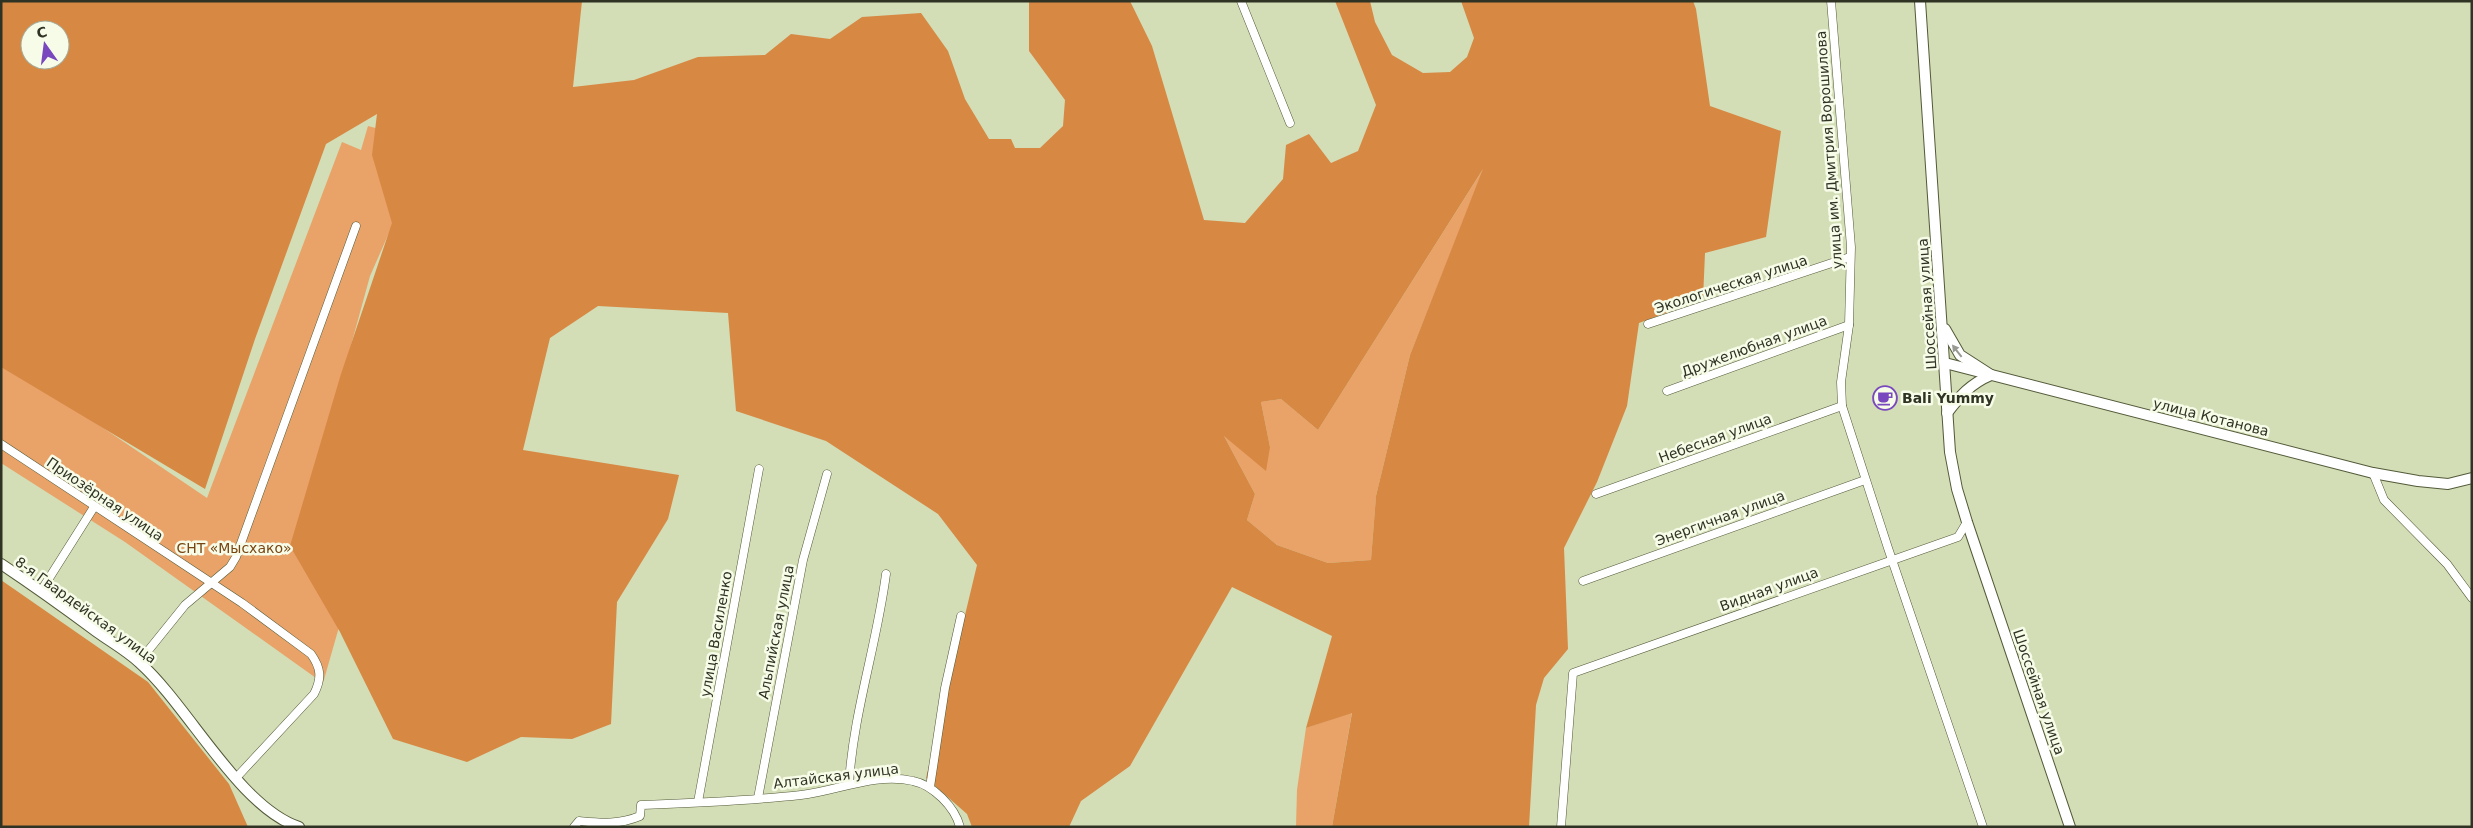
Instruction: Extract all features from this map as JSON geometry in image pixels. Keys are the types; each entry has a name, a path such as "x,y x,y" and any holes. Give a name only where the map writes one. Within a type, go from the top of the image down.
{"street":[{"path":"1240,1 1290,123"},
{"name":"улица им. Дмитрия Ворошилова","path":"1831,1 1850,258 1849,325 1841,382 1842,406 1865,480 1983,827"},
{"name":"Шоссейная улица","path":"1920,1 1947,413 1952,461 1967,522 2070,827"},
{"path":"139,662 185,605 209,583 230,568 236,557 356,226"},
{"name":"Экологическая улица","path":"1648,324 1850,258"},
{"path":"1942,322 1960,355 1991,375 1962,392 1947,413"},
{"name":"Дружелюбная улица","path":"1668,391 1849,325"},
{"name":"улица Котанова","path":"1944,363 2373,473 2448,484 2472,478"},
{"name":"Небесная улица","path":"1596,494 1842,406"},
{"name":"Приозёрная улица","path":"1,444 242,603 311,654 318,663 320,683 314,694 236,778"},
{"name":"улица Василенко","path":"698,802 759,469"},
{"path":"2373,473 2384,500 2447,564 2472,598"},
{"name":"Альпийская улица","path":"758,798 803,560 827,474"},
{"name":"Энергичная улица","path":"1583,581 1865,480"},
{"path":"41,591 94,507"},
{"name":"Видная улица","path":"1561,827 1573,673 1958,537 1967,522"},
{"name":"8-я Гвардейская улица","path":"1,564 139,662 176,700 236,778 266,809 286,822 299,827"},
{"path":"849,784 851,753 880,622 886,574"},
{"path":"959,823 930,787 945,688 961,616"},
{"name":"Алтайская улица","path":"574,827 579,821 609,824 630,820 640,816 641,805 808,794 849,784 902,778 930,787"}],"green space":[{"name":"СНТ «Мысхако»","path":"368,126 387,131 403,201 370,276 334,407 339,627 323,683 125,542 1,463 1,359 207,498 342,142 361,150"},
{"path":"1485,166 1410,355 1376,496 1371,560 1328,563 1277,545 1247,520 1255,494 1223,434 1270,447 1261,402 1281,399 1318,430"},
{"path":"1352,712 1332,827 1296,827 1297,790 1306,728"}],"shaded area":[{"path":"1,1 582,1 573,87 634,80 698,57 765,55 791,34 830,39 862,17 921,13 948,51 965,99 989,139 1011,139 1015,148 1040,148 1063,126 1065,100 1029,51 1029,1 1130,1 1152,46 1204,220 1245,223 1283,179 1286,145 1309,134 1331,163 1358,151 1376,105 1335,1 1370,1 1375,22 1392,55 1423,73 1450,72 1467,57 1474,38 1461,1 1693,1 1696,9 1710,106 1781,131 1766,237 1705,253 1703,299 1639,323 1627,406 1597,482 1564,548 1568,649 1544,678 1536,705 1529,827 1332,827 1352,713 1306,728 1332,636 1232,587 1130,766 1081,801 1069,827 972,827 967,814 926,778 977,565 938,514 826,441 736,411 728,313 598,306 550,338 523,450 679,475 668,519 617,602 611,724 572,739 521,737 467,762 393,739 340,632 290,546 341,374 392,223 372,155 377,114 326,144 255,339 205,489 1,367","holes":["1483,169 1410,355 1376,496 1371,560 1328,563 1277,545 1247,520 1255,494 1224,436 1266,471 1270,447 1261,402 1281,399 1318,430"]},
{"path":"1,580 148,682 229,784 248,827 1,827"}],"place":[{"name":"Bali Yummy","path":"1885,398"}]}
